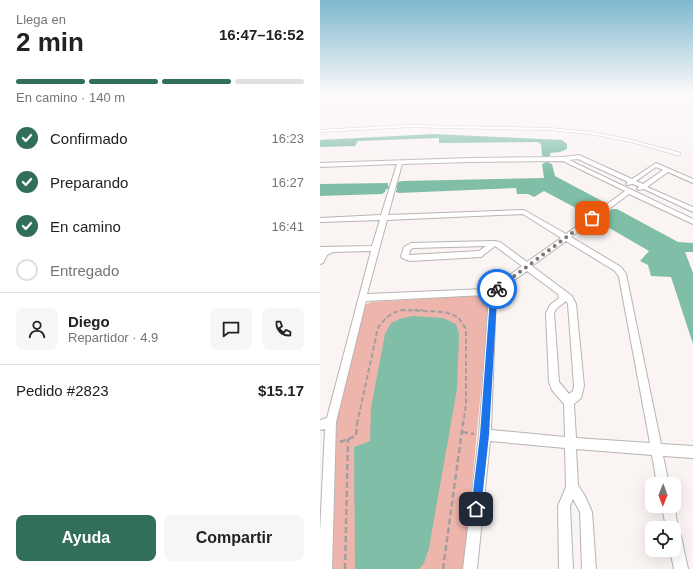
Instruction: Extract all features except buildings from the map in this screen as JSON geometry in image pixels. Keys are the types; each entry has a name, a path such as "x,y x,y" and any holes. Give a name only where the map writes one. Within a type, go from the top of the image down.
{"street":[{"path":"320,165 582,158 693,210"},
{"path":"563,159 571,161 693,222"},
{"path":"325,569 325,424 400,162"},
{"path":"629,191 632,181 656,165 693,181"},
{"path":"362,298 484,292 491,293 629,191 644,187 667,170"},
{"path":"320,220 521,212 527,213 618,269 623,276 662,477"},
{"path":"494,243 480,254 410,258 405,256 407,249 410,246 494,243 528,266 569,298 572,304 579,386 577,394 569,402"},
{"path":"320,250 375,248"},
{"path":"320,261 324,253 332,250"},
{"path":"562,292 563,299 553,307 550,314 554,382 556,387 569,402 569,443 572,487 564,506 566,569"},
{"path":"470,569 485,435 493,298 491,293"},
{"path":"485,435 693,452"},
{"path":"572,487 581,500 586,512 589,569"},
{"path":"678,557 681,569"}],"lane":[{"path":"320,131 408,126 549,129 591,133 679,154"}],"path":[{"path":"345,569 348,439 356,436 357,416 378,327 384,320 394,313 401,311 439,311 454,314 464,322 466,329 466,405 443,569"},
{"path":"462,432 485,435"}],"shaded area":[{"path":"434,134 562,140 567,144 567,149 560,152 550,153 550,156 548,156 549,163 552,164 555,176 602,201 601,202 604,204 598,208 606,213 612,209 617,209 678,242 693,243 693,252 685,252 693,273 693,344 671,277 651,276 648,265 640,261 649,251 599,222 598,220 603,216 595,211 589,215 544,191 534,197 528,194 517,194 516,188 399,193 396,192 397,188 386,189 382,194 320,196 320,184 388,183 388,186 397,186 398,182 402,181 544,178 542,164 545,163 544,156 542,156 541,144 538,142 439,143 439,138 358,141 355,146 320,147 320,140"},
{"path":"480,295 487,299 489,305 464,569 332,569 338,407 365,305 371,302"},
{"path":"413,316 443,318 456,324 459,334 457,389 429,548 424,563 419,569 355,569 354,447 370,441 371,408 385,334 391,323 402,318"}],"way so far":[{"path":"497,289 592,218"}],"route":[{"path":"476,509 485,435 493,298 491,293 497,289"}]}
